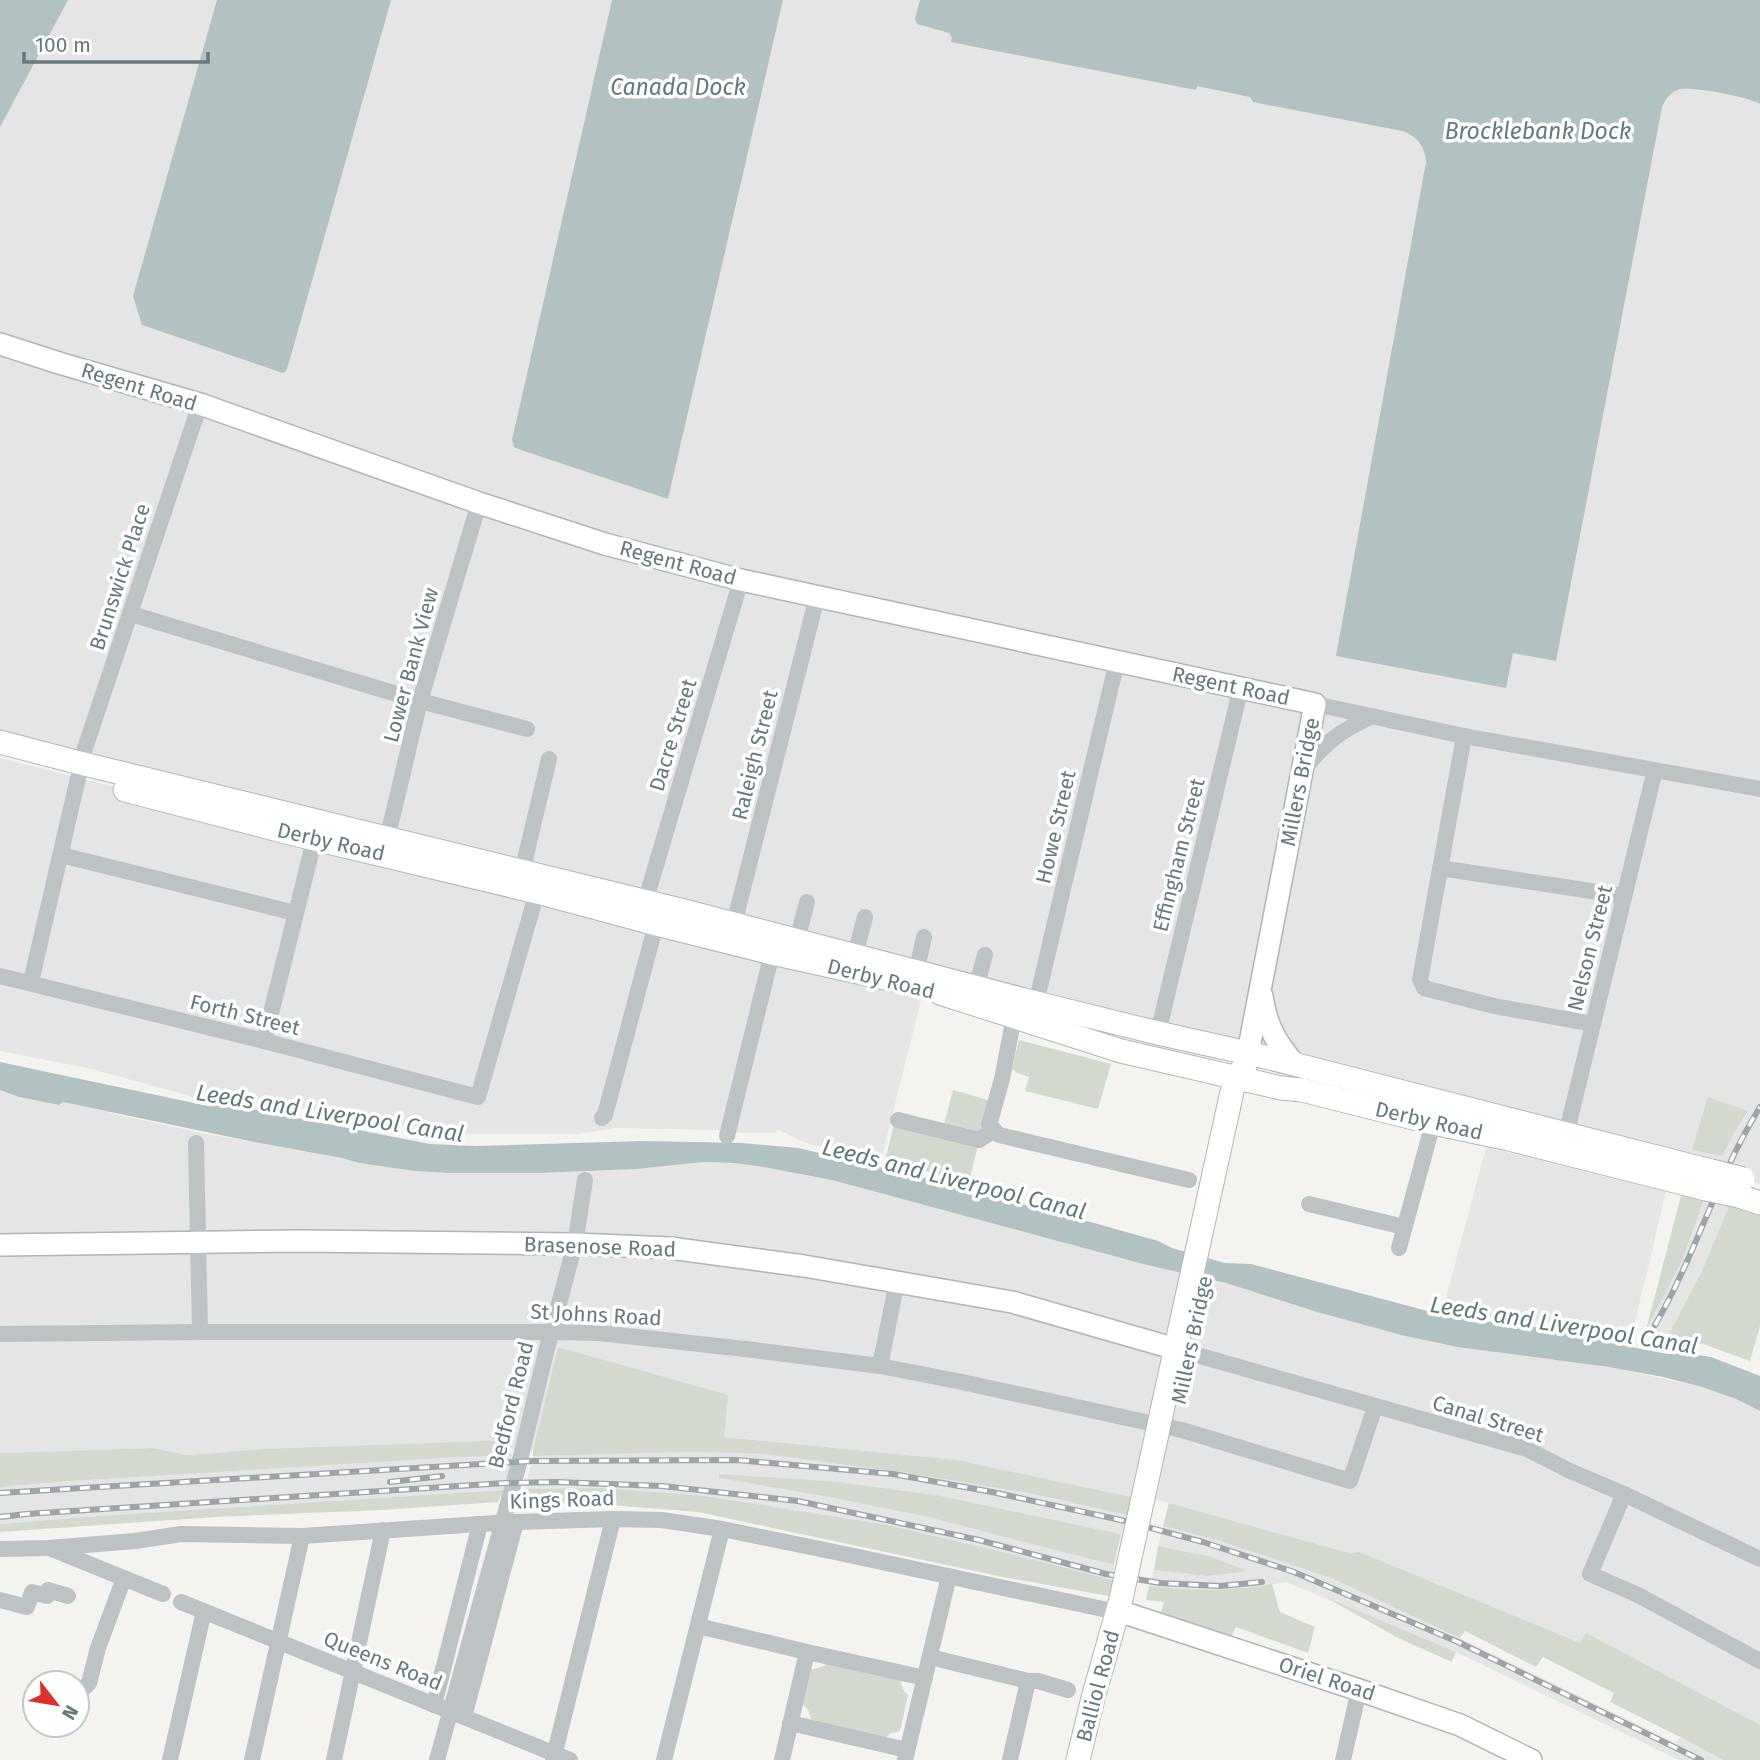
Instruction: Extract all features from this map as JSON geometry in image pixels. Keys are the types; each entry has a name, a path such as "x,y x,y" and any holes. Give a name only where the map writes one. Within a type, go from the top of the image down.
{"highway":[{"name":"Derby Road","path":"0,742 79,771 286,832 537,892 656,925 924,987 1121,1051 1245,1070 1296,1065 1566,1135 1708,1180"},
{"name":"Derby Road","path":"0,758 79,771 387,839 646,902 1158,1033 1281,1088 1302,1090 1433,1123 1751,1191"},
{"name":"Millers Bridge","path":"1126,1606 1245,1070"},
{"name":"Balliol Road","path":"1078,1760 1126,1606"},
{"name":"Balliol Road","path":"1094,1760 1126,1606"}],"main road":[{"name":"Regent Road","path":"0,344 200,404 479,503 605,544 741,580 1315,704"},
{"name":"Millers Bridge","path":"1245,1070 1315,704"},
{"path":"1261,987 1266,1018 1276,1041 1296,1065"},
{"name":"Brasenose Road","path":"0,1245 299,1241 575,1244 670,1248 804,1266 1012,1302 1184,1344"},
{"name":"Oriel Road","path":"1126,1606 1460,1725 1531,1760"}],"street":[{"name":"Brunswick Place","path":"31,982 79,771 200,404"},
{"name":"Lower Bank View","path":"387,839 420,701 479,503"},
{"name":"Dacre Street","path":"646,902 741,580"},
{"name":"Raleigh Street","path":"734,924 817,597"},
{"path":"131,614 420,701 527,729"},
{"name":"Howe Street","path":"1036,1003 1117,661"},
{"name":"Effingham Street","path":"1158,1033 1241,687"},
{"name":"Regent Road","path":"1315,704 1464,736 1760,789"},
{"path":"1302,771 1336,735 1373,716"},
{"path":"1464,736 1420,980 1424,988 1494,1006 1593,1024"},
{"path":"522,872 549,759"},
{"name":"Nelson Street","path":"1566,1135 1655,770"},
{"path":"264,1041 315,837"},
{"path":"61,855 295,913"},
{"path":"1440,868 1624,896"},
{"name":"Forth Street","path":"0,976 478,1097 537,892"},
{"path":"797,940 807,902"},
{"path":"855,955 865,917"},
{"path":"602,1118 656,925"},
{"path":"916,972 925,937"},
{"path":"727,1136 772,953"},
{"path":"976,988 985,955"},
{"path":"1014,1017 1009,1081 989,1125 999,1135 1189,1180"},
{"path":"898,1120 979,1140 994,1130"},
{"path":"1399,1248 1433,1123"},
{"path":"195,1143 200,1332"},
{"name":"Bedford Road","path":"458,1714 575,1244 585,1180"},
{"path":"1309,1204 1404,1227"},
{"path":"880,1366 897,1281"},
{"name":"St Johns Road","path":"0,1335 200,1332 599,1333 880,1366 962,1382 1182,1430 1350,1481 1375,1407"},
{"name":"Canal Street","path":"1184,1344 1375,1407 1527,1449 1760,1559"},
{"path":"1624,1494 1590,1574 1638,1595 1760,1661"},
{"path":"559,1758 613,1519"},
{"name":"Kings Road","path":"0,1549 135,1541 181,1534 302,1536 516,1522 662,1520 722,1529 949,1576 1126,1606"},
{"name":"Bedford Road","path":"437,1760 458,1714 516,1522"},
{"path":"434,1704 480,1524"},
{"path":"664,1760 722,1529"},
{"path":"334,1760 383,1530"},
{"path":"252,1760 286,1644 302,1536"},
{"path":"49,1548 163,1594"},
{"path":"790,1723 906,1755 949,1576"},
{"path":"91,1675 98,1648 124,1578"},
{"path":"0,1600 27,1606 47,1596 48,1590 68,1596"},
{"name":"Queens Road","path":"181,1602 434,1704 559,1758"},
{"path":"170,1760 212,1614"},
{"path":"698,1626 925,1678"},
{"path":"782,1760 807,1652"},
{"path":"930,1657 1068,1690"},
{"path":"1010,1760 1028,1681"},
{"path":"1343,1760 1359,1690"}],"shaded area":[{"path":"0,0 1760,0 1760,1184 0,742"},
{"path":"0,758 772,953 924,987 881,1161 806,1143 777,1129 776,1133 615,1128 577,1134 443,1134 410,1125 378,1124 228,1092 226,1097 210,1093 204,1100 88,1068 0,1051"},
{"path":"1019,1040 1111,1064 1098,1109 1025,1091 1029,1077 1012,1069"},
{"path":"0,1090 19,1097 59,1105 63,1102 196,1132 415,1171 540,1173 637,1169 704,1162 763,1167 832,1180 1147,1265 1226,1283 1401,1335 1457,1347 1610,1367 1702,1387 1736,1399 1760,1411 1760,1726 1359,1552 1349,1553 1149,1498 1131,1497 957,1460 724,1437 558,1348 533,1450 509,1449 510,1440 188,1455 152,1448 0,1453"},
{"path":"953,1090 988,1100 978,1138 943,1128"},
{"path":"1708,1097 1748,1111 1722,1156 1692,1150"},
{"path":"894,1124 978,1145 969,1182 885,1161"},
{"path":"1486,1147 1666,1192 1635,1322 1621,1329 1491,1317 1444,1305"},
{"path":"1682,1192 1704,1200 1682,1261 1646,1330"},
{"path":"1704,1200 1729,1206 1702,1271 1669,1334 1646,1330 1682,1261"},
{"path":"1729,1206 1760,1214 1760,1326 1750,1361 1669,1334 1702,1271"},
{"path":"558,1347 728,1395 724,1437 957,1460 1131,1497 1127,1515 1029,1493 901,1472 764,1454 694,1452 533,1456"},
{"path":"511,1440 509,1449 512,1456 0,1487 0,1453 152,1448 188,1455 267,1449"},
{"path":"694,1452 764,1454 901,1472 1029,1493 1127,1515 1121,1534 936,1495 839,1482 719,1478 928,1517 1012,1538 1114,1565 1113,1580 887,1525 599,1488 525,1489 533,1456"},
{"path":"512,1456 504,1490 0,1524 0,1487"},
{"path":"719,1474 839,1482 936,1495 1121,1534 1114,1565 928,1517 719,1478"},
{"path":"599,1488 704,1496 887,1525 1113,1580 1109,1596 1003,1577 698,1512 523,1501 525,1489"},
{"path":"504,1490 498,1502 0,1532 0,1524"},
{"path":"1169,1503 1349,1553 1359,1552 1580,1643 1586,1633 1760,1725 1760,1760 1723,1760 1610,1702 1614,1693 1543,1657 1536,1667 1465,1631 1460,1638 1331,1578 1220,1541 1163,1526"},
{"path":"1163,1526 1220,1541 1331,1578 1676,1743 1680,1737 1723,1760 1679,1760 1456,1652 1286,1582 1244,1589 1188,1590 1149,1586 1154,1570 1208,1576 1246,1571 1208,1556 1158,1546"},
{"path":"1158,1546 1208,1556 1248,1571 1208,1576 1154,1570"},
{"path":"1272,1584 1280,1612 1315,1627 1308,1653 1236,1627 1231,1637 1161,1613 1164,1602 1146,1600 1149,1586 1210,1590"},
{"path":"1325,1597 1456,1652 1452,1662 1400,1639"},
{"path":"827,1661 901,1678 902,1687 908,1695 900,1731 884,1739 813,1723 803,1704 811,1670 824,1666"}],"water":[{"path":"0,0 68,0 0,127"},
{"path":"217,0 391,0 288,366 283,373 142,325 133,296"},
{"name":"Canada Dock","path":"612,0 783,0 668,499 518,449 514,447 512,440"},
{"name":"Brocklebank Dock","path":"920,0 1760,0 1760,104 1718,92 1683,89 1672,93 1662,107 1556,661 1513,653 1506,688 1336,656 1426,162 1422,146 1416,139 1402,131 1253,102 1250,97 1197,86 1196,90 951,42 949,33 917,24 915,19"},
{"path":"0,1062 208,1106 232,1104 430,1144 476,1146 644,1141 742,1143 798,1148 1094,1223 1225,1263 1251,1264 1450,1317 1592,1334 1605,1342 1667,1354 1685,1353 1711,1357 1760,1376 1760,1411 1702,1387 1663,1377 1609,1367 1457,1347 1401,1335 1226,1283 1147,1265 832,1180 763,1167 704,1162 637,1169 540,1173 415,1171 359,1163 63,1102 59,1105 19,1097 0,1090"}],"railway":[{"path":"1655,1325 1683,1271 1731,1160 1760,1107"},
{"path":"0,1493 532,1461 737,1460 893,1474 1125,1521 1203,1542 1294,1572 1458,1642 1701,1760"},
{"path":"390,1482 442,1476"},
{"path":"0,1517 505,1483 662,1486 798,1501 979,1540 1106,1574 1160,1583 1220,1586 1262,1582"}],"water label":[{"name":"Leeds and Liverpool Canal","path":"330,1113"},
{"name":"Leeds and Liverpool Canal","path":"954,1179"},
{"name":"Leeds and Liverpool Canal","path":"1564,1325"}]}
